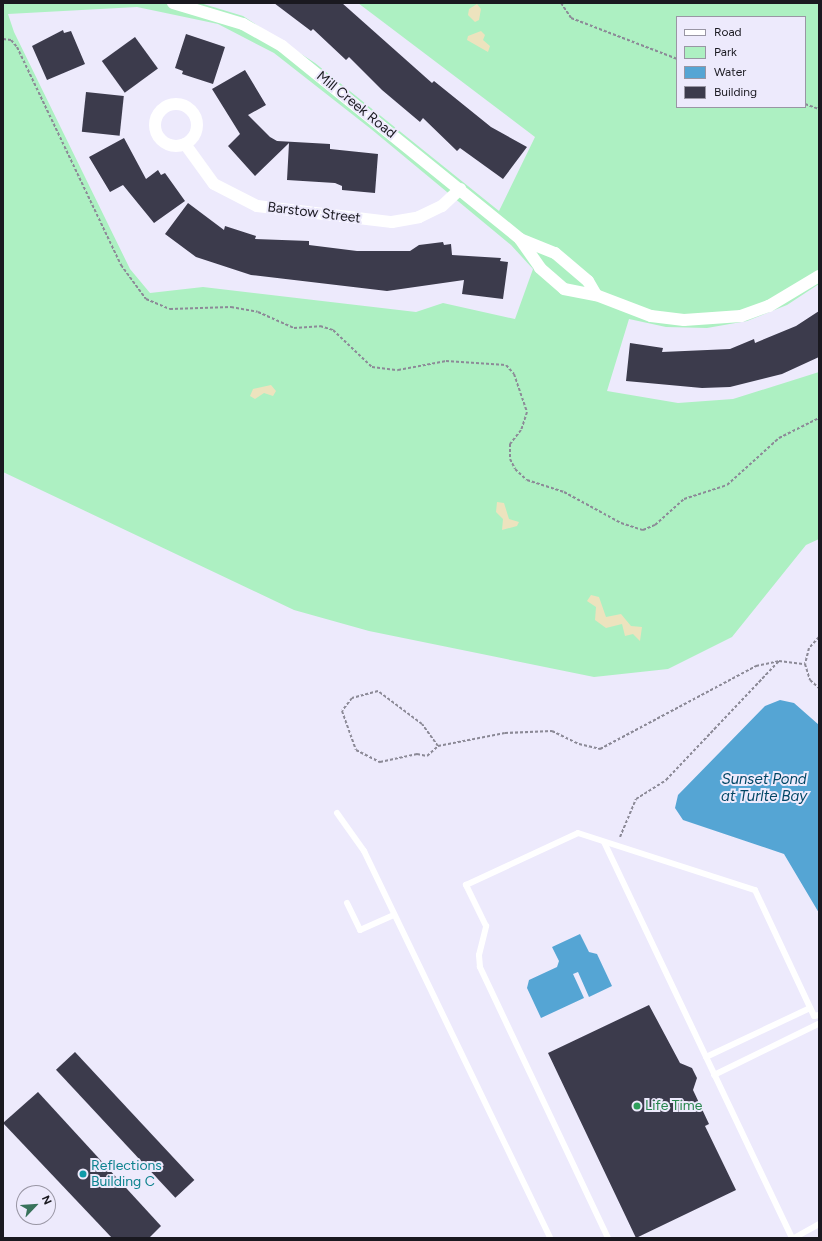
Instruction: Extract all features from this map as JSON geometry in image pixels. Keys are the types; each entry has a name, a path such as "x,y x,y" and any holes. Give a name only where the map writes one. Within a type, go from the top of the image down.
{"street":[{"name":"Mill Creek Road","path":"173,3 243,24 282,46 520,239 540,268 564,289 596,296 651,316 711,319 741,316 769,306 819,276"},
{"name":"Barstow Street","path":"185,144 214,184 257,206 392,222 419,217 442,206 460,189"},
{"name":"Mill Creek Road","path":"520,239 555,252 588,280 596,296"}],"lane":[{"path":"337,813 364,851 550,1238"},
{"path":"608,1238 480,967 479,955 486,926 466,886 578,833 755,890 810,1008 817,1016 819,1025 714,1075"},
{"path":"604,842 793,1238 819,1224"},
{"path":"346,903 360,930 394,915"},
{"path":"706,1057 810,1008"}],"path":[{"path":"561,3 571,18 676,59"},
{"path":"3,39 11,40 17,47 121,265 146,299 170,309 231,307 258,312 294,328 320,326 333,330 372,367 398,370 446,361 506,365 514,374 527,412 521,430 510,444 510,459 515,469 527,480 564,492 621,523 643,530 655,525 684,499 727,485 779,438 819,418"},
{"path":"806,104 819,109"},
{"path":"819,637 809,648 805,664 810,680 819,688"},
{"path":"438,746 422,724 378,691 352,698 342,711 356,750 370,759 388,762 417,754 427,756 438,746 493,734 552,731 592,749 608,747 756,666 779,661 805,664"},
{"path":"617,846 636,800 666,780 779,661"}],"green space":[{"path":"3,3 200,3 243,16 315,63 499,211 535,137 358,3 819,3 819,284 787,305 747,321 707,328 666,327 629,319 607,391 678,403 733,399 819,372 819,539 806,545 732,637 668,669 594,677 369,631 294,610 3,472","holes":["137,7 218,24 274,53 371,129 511,245 533,269 515,319 443,303 416,312 203,287 150,293 130,269 14,32 8,14"]}],"sand":[{"path":"477,4 481,9 479,20 475,22 468,15 469,9"},
{"path":"481,31 485,35 483,40 490,46 488,52 467,40 468,36"},
{"path":"271,385 276,391 273,396 264,393 255,399 250,396 253,389"},
{"path":"497,502 504,503 509,519 519,522 517,526 502,530 503,519 496,512"},
{"path":"591,595 599,597 606,617 621,614 631,626 642,627 640,641 633,634 625,636 622,624 606,628 595,620 596,607 587,601"}],"water":[{"name":"Sunset Pond at Turlte Bay","path":"780,700 794,703 819,725 819,913 784,854 683,820 675,808 678,795 765,706"},
{"path":"580,934 589,952 597,954 612,986 589,997 578,972 573,974 584,998 541,1018 527,988 529,980 557,967 559,961 552,947"}],"building":[{"path":"274,3 342,3 432,83 434,81 491,127 527,147 503,179 460,148 457,151 423,118 420,122 382,90 349,57 346,60 313,29 311,31"},
{"path":"63,30 64,33 71,31 85,64 47,80 32,46"},
{"path":"186,34 225,47 213,84 182,74 183,71 175,68"},
{"path":"135,37 158,69 125,93 102,61"},
{"path":"245,70 266,105 248,115 270,137 277,141 330,144 330,149 378,154 375,193 342,190 342,186 335,183 287,180 289,143 255,176 228,146 240,134 212,89"},
{"path":"86,92 124,96 120,136 82,132"},
{"path":"124,138 146,179 158,170 161,175 165,173 185,201 154,223 123,185 110,192 89,157"},
{"path":"188,203 224,230 225,226 256,236 255,239 309,241 309,245 357,251 410,251 419,245 443,242 444,245 451,244 452,255 501,258 500,261 508,262 503,299 462,294 464,280 387,291 251,275 196,257 165,234"},
{"path":"819,311 819,357 782,374 730,387 702,388 626,381 630,343 663,348 662,352 730,349 754,339 755,343 796,326"},
{"name":"Life Time","path":"649,1005 680,1063 692,1068 697,1078 693,1090 709,1124 705,1126 736,1190 636,1238 548,1053"},
{"path":"75,1052 194,1180 175,1198 56,1070"},
{"name":"Reflections Building C","path":"38,1092 161,1226 149,1238 112,1238 3,1123"}],"place":[{"name":"Life Time","path":"637,1106"},
{"name":"Reflections Building C","path":"83,1174"}]}
